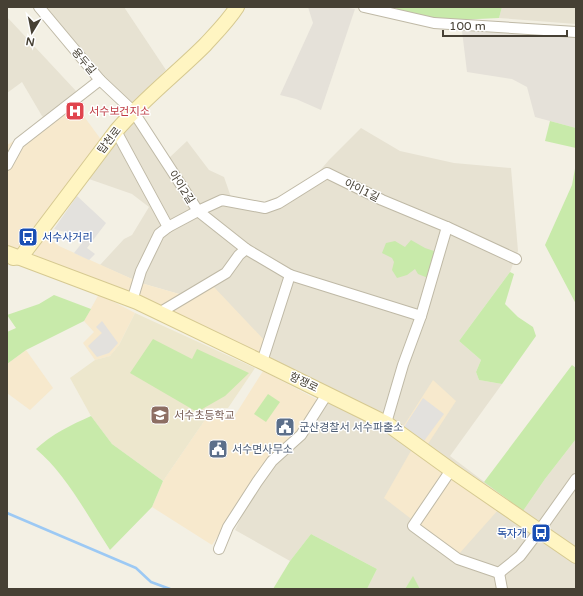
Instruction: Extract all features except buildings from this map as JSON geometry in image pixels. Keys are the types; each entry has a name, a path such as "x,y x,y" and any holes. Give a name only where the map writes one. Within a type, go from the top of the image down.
{"street":[{"name":"용두길","path":"39,7 100,80 133,111"},
{"name":"탑천로","path":"14,258 133,111 217,32 237,7"},
{"path":"364,7 434,23 576,32"},
{"path":"7,165 19,142 100,80"},
{"name":"아이2길","path":"133,111 198,211 246,248 290,275 421,316"},
{"path":"116,131 168,228"},
{"name":"아이1길","path":"132,301 141,271 159,234 168,228 198,211 222,200 265,208 280,203 327,173 382,200 447,227"},
{"path":"386,423 403,365 421,316 447,227 516,259"},
{"path":"159,313 226,273 246,248"},
{"name":"항쟁로","path":"7,253 14,258 132,301 159,313 386,423 539,532 576,556"},
{"path":"262,362 290,275"},
{"path":"219,549 228,527 257,482 272,461 301,435 327,394"},
{"path":"451,470 413,526 458,559 499,573"},
{"path":"499,573 520,556 539,532 576,479"},
{"path":"499,573 502,589"}],"shaded area":[{"path":"45,7 124,7 166,70 132,105 106,81"},
{"path":"308,7 342,7 355,9 321,110 296,99 280,95 313,23"},
{"path":"502,7 576,7 576,24 499,18"},
{"path":"7,17 76,91 45,118 42,116 22,82 7,93"},
{"path":"462,31 576,37 576,128 535,117 527,87 512,79 467,72"},
{"path":"75,104 102,141 20,252 7,248 7,145"},
{"path":"138,112 169,158 187,141 209,170 224,177 232,200 267,205 317,174 361,128 400,151 454,163 511,168 518,251 510,272 459,341 481,360 476,372 479,380 502,384 450,456 523,511 545,479 576,439 576,589 420,589 413,577 405,589 367,589 377,569 311,534 290,561 235,530 268,461 297,433 327,386 260,355 193,298 141,283 100,265 124,239 132,235 149,207 132,194 89,179"},
{"path":"77,196 106,223 87,248 95,254 89,260 74,253 82,243 72,234 54,229"},
{"path":"44,235 59,246 141,283 193,298 213,286 265,341 260,355 32,258"},
{"path":"99,294 135,313 119,345 110,356 95,360 83,343 94,332 84,321"},
{"path":"135,313 255,368 228,408 213,408 163,481 112,444 91,416 70,378 95,360 110,356 119,345"},
{"path":"102,321 118,343 109,353 97,357 88,346 102,333 96,327"},
{"path":"26,350 53,388 30,410 7,393 7,364"},
{"path":"263,371 318,400 297,433 268,461 212,545 152,507 163,481 213,408 232,420"},
{"path":"433,380 456,401 426,447 401,430"},
{"path":"423,398 444,414 424,441 404,427"},
{"path":"412,449 499,509 458,555 384,498"}],"green space":[{"path":"395,7 502,7 499,18 457,20 436,29 408,21"},
{"path":"550,121 576,128 576,148 545,141"},
{"path":"576,163 576,304 545,245 572,185"},
{"path":"411,240 425,248 437,252 428,278 418,274 415,269 407,275 397,278 392,270 394,262 392,258 382,253 386,243 395,241 405,247"},
{"path":"510,272 514,274 505,304 518,317 533,327 536,336 502,384 479,380 476,372 481,360 459,341"},
{"path":"54,295 91,309 84,321 26,350 7,364 7,332 16,328 7,315 39,304"},
{"path":"153,339 192,359 197,349 249,373 225,396 197,412 130,373"},
{"path":"572,365 576,368 576,439 545,479 523,511 484,482"},
{"path":"268,394 280,402 266,422 254,414"},
{"path":"91,416 112,444 163,481 152,507 110,550 67,484 47,459 36,449 55,434"},
{"path":"311,534 377,569 367,589 273,589 290,561"},
{"path":"413,576 420,589 405,589"}],"waterway":[{"path":"7,513 136,568 151,582 170,589"}],"place":[{"name":"서수보건지소","path":"75,111"},
{"name":"서수사거리","path":"28,237"},
{"name":"서수초등학교","path":"160,415"},
{"name":"군산경찰서 서수파출소","path":"285,427"},
{"name":"서수면사무소","path":"218,449"},
{"name":"독자개","path":"541,533"}]}
